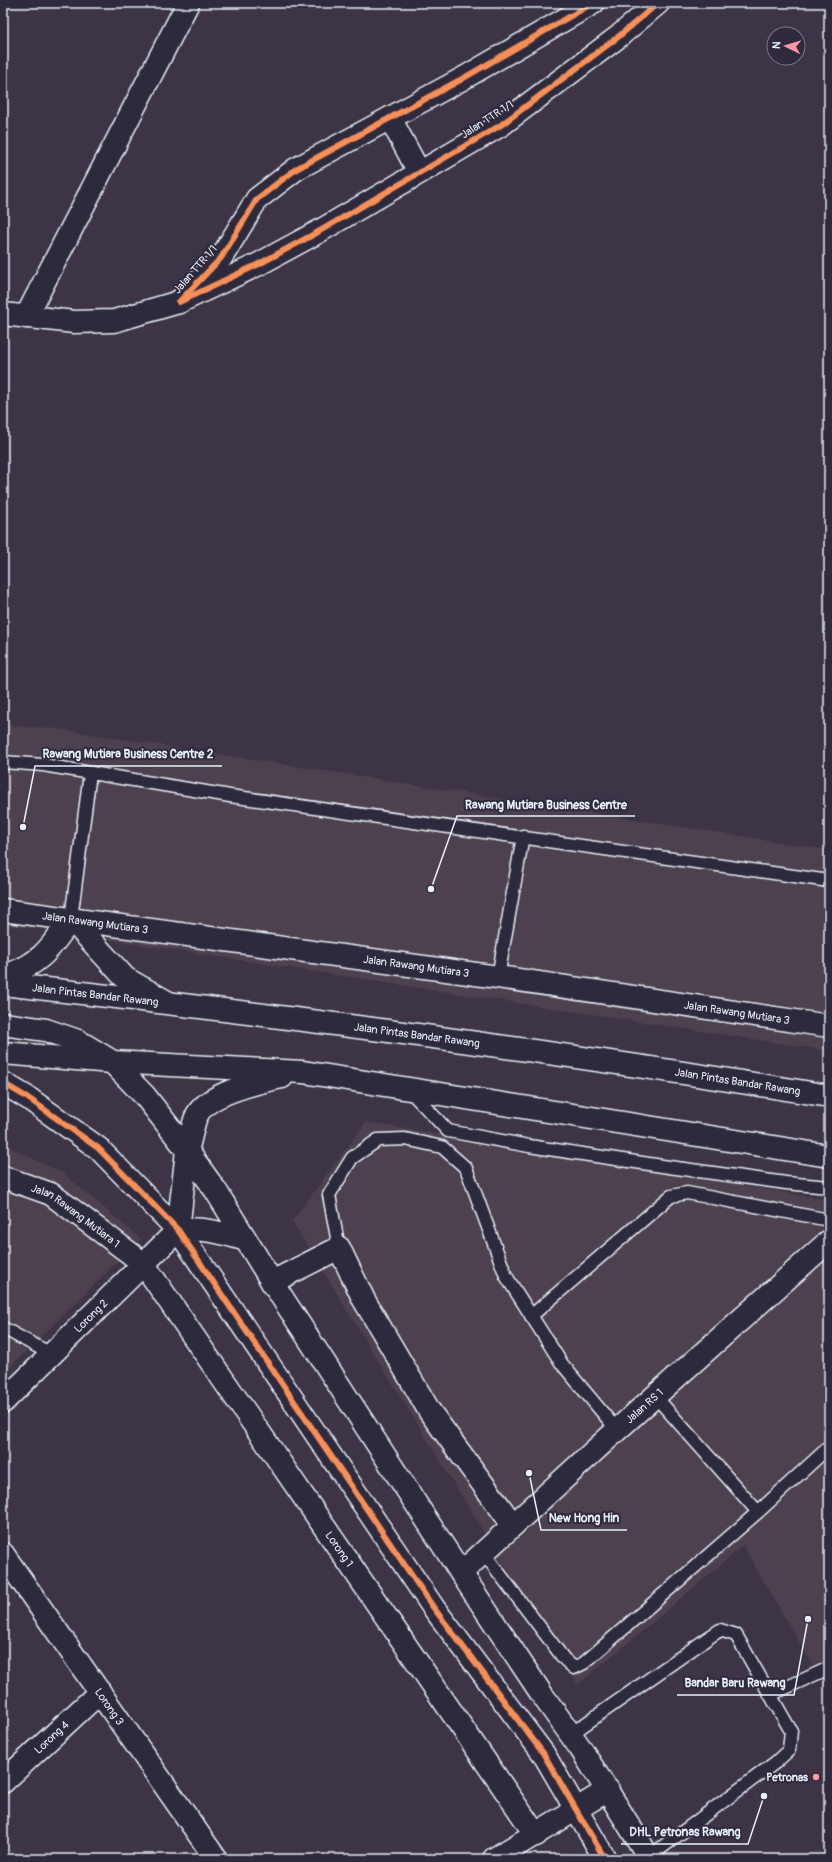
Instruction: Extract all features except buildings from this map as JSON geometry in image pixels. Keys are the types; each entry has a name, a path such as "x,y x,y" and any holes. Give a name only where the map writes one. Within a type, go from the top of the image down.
{"street":[{"path":"26,317 188,3"},
{"name":"Jalan TTR 1/1","path":"179,302 221,258 257,199 296,169 390,118 593,3"},
{"name":"Jalan TTR 1/1","path":"179,302 259,264 318,232 501,125 618,37 658,3"},
{"path":"390,118 419,172"},
{"path":"3,314 74,322 114,321 179,302"},
{"name":"Jalan Rawang Mutiara 3","path":"3,910 498,977 829,1026"},
{"path":"3,976 22,971 49,950 71,919 126,978 169,1003"},
{"name":"Jalan Pintas Bandar Rawang","path":"3,984 416,1034 669,1070 829,1096"},
{"path":"3,1024 46,1030 78,1041 112,1062 145,1096 187,1150 216,1191 272,1282 462,1573 608,1790 650,1858"},
{"path":"3,1052 112,1062 303,1072 829,1156"},
{"path":"178,1230 187,1150 196,1116 205,1105 216,1097 276,1078 303,1072"},
{"path":"3,1083 28,1098 98,1148 178,1230 433,1607 543,1753 605,1859"},
{"name":"Jalan Rawang Mutiara 1","path":"3,1177 51,1194 143,1263"},
{"path":"178,1230 193,1228 216,1230 246,1240"},
{"name":"Lorong 2","path":"3,1402 178,1230"},
{"name":"Jalan RS 1","path":"462,1573 617,1430 829,1241"},
{"path":"272,1282 339,1248 364,1300 430,1412 513,1525"},
{"name":"Lorong 1","path":"143,1263 536,1835"},
{"name":"Lorong 3","path":"3,1554 216,1859"},
{"name":"Lorong 4","path":"3,1782 100,1692"},
{"path":"494,1859 536,1835 608,1790"}],"lane":[{"path":"3,762 43,766 230,796 523,836 829,881"},
{"path":"71,919 90,773"},
{"path":"498,977 523,836"},
{"path":"407,1088 448,1131 529,1146 669,1167 786,1183 829,1187"},
{"path":"339,1248 329,1195 352,1158 378,1140 405,1139 442,1147 466,1168 506,1276 562,1364 617,1430"},
{"path":"531,1316 671,1196 687,1193 829,1220"},
{"path":"3,1328 51,1354"},
{"path":"655,1396 758,1512"},
{"path":"483,1552 564,1659 574,1668 584,1663 758,1512 829,1447"},
{"path":"571,1734 720,1630 736,1635 791,1731 789,1750 776,1762 650,1858"},
{"path":"770,1695 829,1668"}],"shaded area":[{"path":"3,725 59,729 829,850 829,1051 26,927 3,926"},
{"path":"366,1122 829,1200 829,1693 743,1546 578,1685 292,1221"},
{"path":"3,1144 63,1173 141,1239 3,1374"}],"cycle path":[{"path":"593,3 462,79 296,169 257,199 221,258 179,302 259,264 318,232 501,125 618,37 658,3"},
{"path":"3,1083 28,1098 98,1148 178,1230 433,1607 543,1753 605,1859"}],"place":[{"name":"Rawang Mutiara Business Centre 2","path":"23,827"},
{"name":"Rawang Mutiara Business Centre","path":"431,889"},
{"name":"New Hong Hin","path":"529,1473"},
{"name":"Bandar Baru Rawang","path":"808,1619"},
{"name":"Petronas","path":"816,1777"},
{"name":"DHL Petronas Rawang","path":"764,1796"}]}
